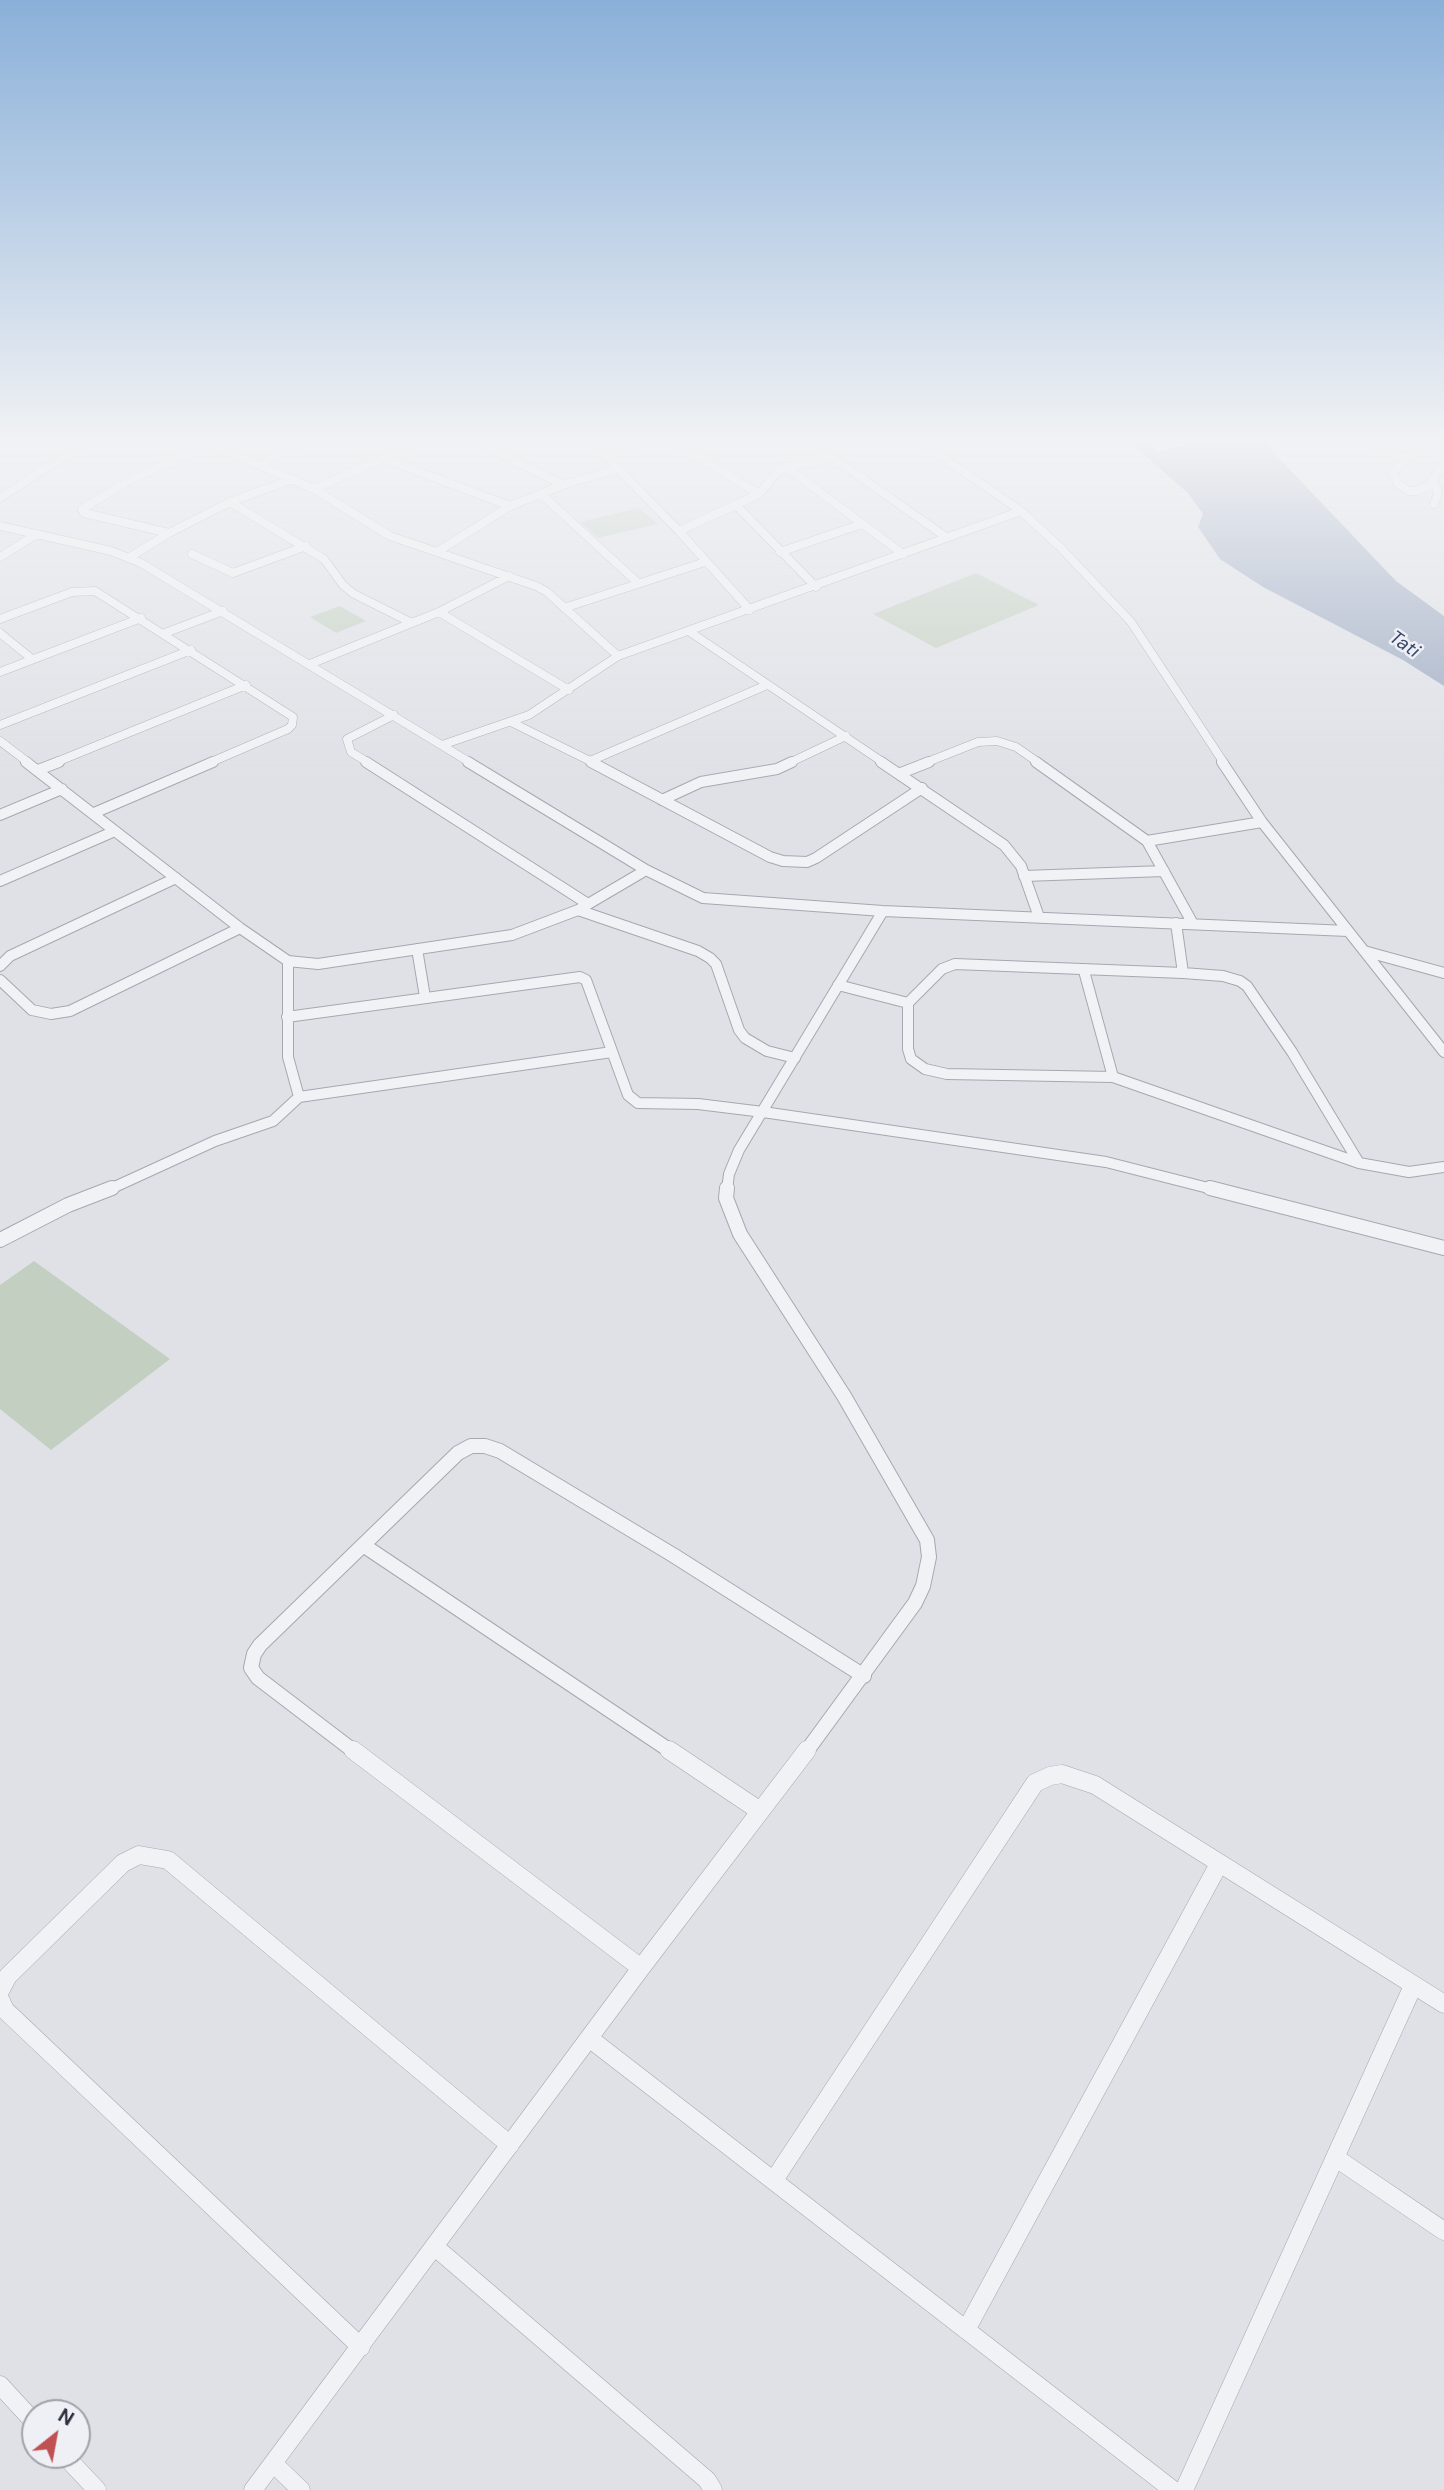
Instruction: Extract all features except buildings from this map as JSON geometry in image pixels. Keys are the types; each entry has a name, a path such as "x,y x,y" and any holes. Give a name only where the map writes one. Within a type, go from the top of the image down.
{"street":[{"path":"119,554 130,557 223,611 646,870 687,892 723,901 883,911 1348,931"},
{"path":"130,557 135,554"},
{"path":"192,554 233,573 284,554"},
{"path":"318,554 328,561 343,584 354,594 412,623"},
{"path":"444,554 542,588 618,656"},
{"path":"607,554 637,582"},
{"path":"698,554 750,610"},
{"path":"782,554 816,587"},
{"path":"442,745 540,710 618,656 902,554"},
{"path":"1067,554 1131,622 1262,822 1444,1052"},
{"path":"564,608 705,562"},
{"path":"310,664 439,612 509,576"},
{"path":"0,619 72,592 88,590 103,594 290,713 294,720 292,725 94,813"},
{"path":"165,634 223,611"},
{"path":"439,612 569,690"},
{"path":"0,672 141,618"},
{"path":"690,632 1004,845 1021,866 1038,917"},
{"path":"0,633 32,659"},
{"path":"0,726 191,650"},
{"path":"38,770 246,685"},
{"path":"590,761 767,685"},
{"path":"394,715 347,739 351,752 583,907 710,958 716,964 739,1030 745,1038 767,1051 795,1058"},
{"path":"512,722 770,857 796,862 816,858 922,788"},
{"path":"662,800 701,782 777,769 846,736"},
{"path":"0,741 5,750 38,770 240,928 288,961 318,964 512,935 536,928 583,907 646,870"},
{"path":"901,773 978,742 998,741 1016,747 1147,841 1193,924"},
{"path":"0,815 62,789"},
{"path":"1147,841 1262,822"},
{"path":"0,881 115,831"},
{"path":"1024,876 1164,871"},
{"path":"0,966 10,956 176,878"},
{"path":"253,2490 641,1968 864,1676 915,1603 923,1586 929,1557 927,1540 844,1396 740,1234 726,1198 729,1174 739,1150 883,911"},
{"path":"1175,923 1183,973"},
{"path":"0,980 32,1010 51,1014 70,1011 240,928"},
{"path":"417,949 425,997"},
{"path":"1364,951 1444,973"},
{"path":"288,961 288,1057 299,1097"},
{"path":"1359,1163 1292,1052 1247,986 1223,976 955,964 942,969 908,1003 908,1049 911,1059 925,1069 947,1074 1113,1077 1359,1163 1409,1172 1444,1167"},
{"path":"1084,971 1113,1077"},
{"path":"286,1017 580,977 586,980 628,1095 638,1103 698,1104 763,1112 1106,1162 1444,1248"},
{"path":"838,985 908,1003"},
{"path":"0,1240 68,1205 102,1193 215,1141 273,1121 299,1097 612,1052"},
{"path":"641,1968 258,1678 251,1668 254,1654 260,1645 458,1452 485,1446 500,1451 673,1555 864,1676"},
{"path":"363,1545 760,1811"},
{"path":"774,2180 1035,1783 1050,1776 1062,1774 1095,1785 1444,2004"},
{"path":"0,1991 8,1976 123,1863 139,1855 168,1860 510,2145"},
{"path":"966,2330 1219,1864"},
{"path":"1184,2490 1413,1986"},
{"path":"0,1999 5,2010 361,2347"},
{"path":"589,2038 1173,2490"},
{"path":"1336,2158 1444,2231"},
{"path":"435,2247 707,2480 713,2490"},
{"path":"0,2385 21,2408"},
{"path":"274,2464 301,2490"},
{"path":"77,2469 97,2490"}],"green space":[{"path":"976,573 1039,605 936,648 873,614"},
{"path":"340,606 366,621 336,633 310,617"},
{"path":"34,1261 170,1359 51,1450 0,1409 0,1285"}],"water":[{"name":"Tati","path":"1217,554 1370,554 1396,581 1444,616 1444,686 1403,660 1263,587"}]}
